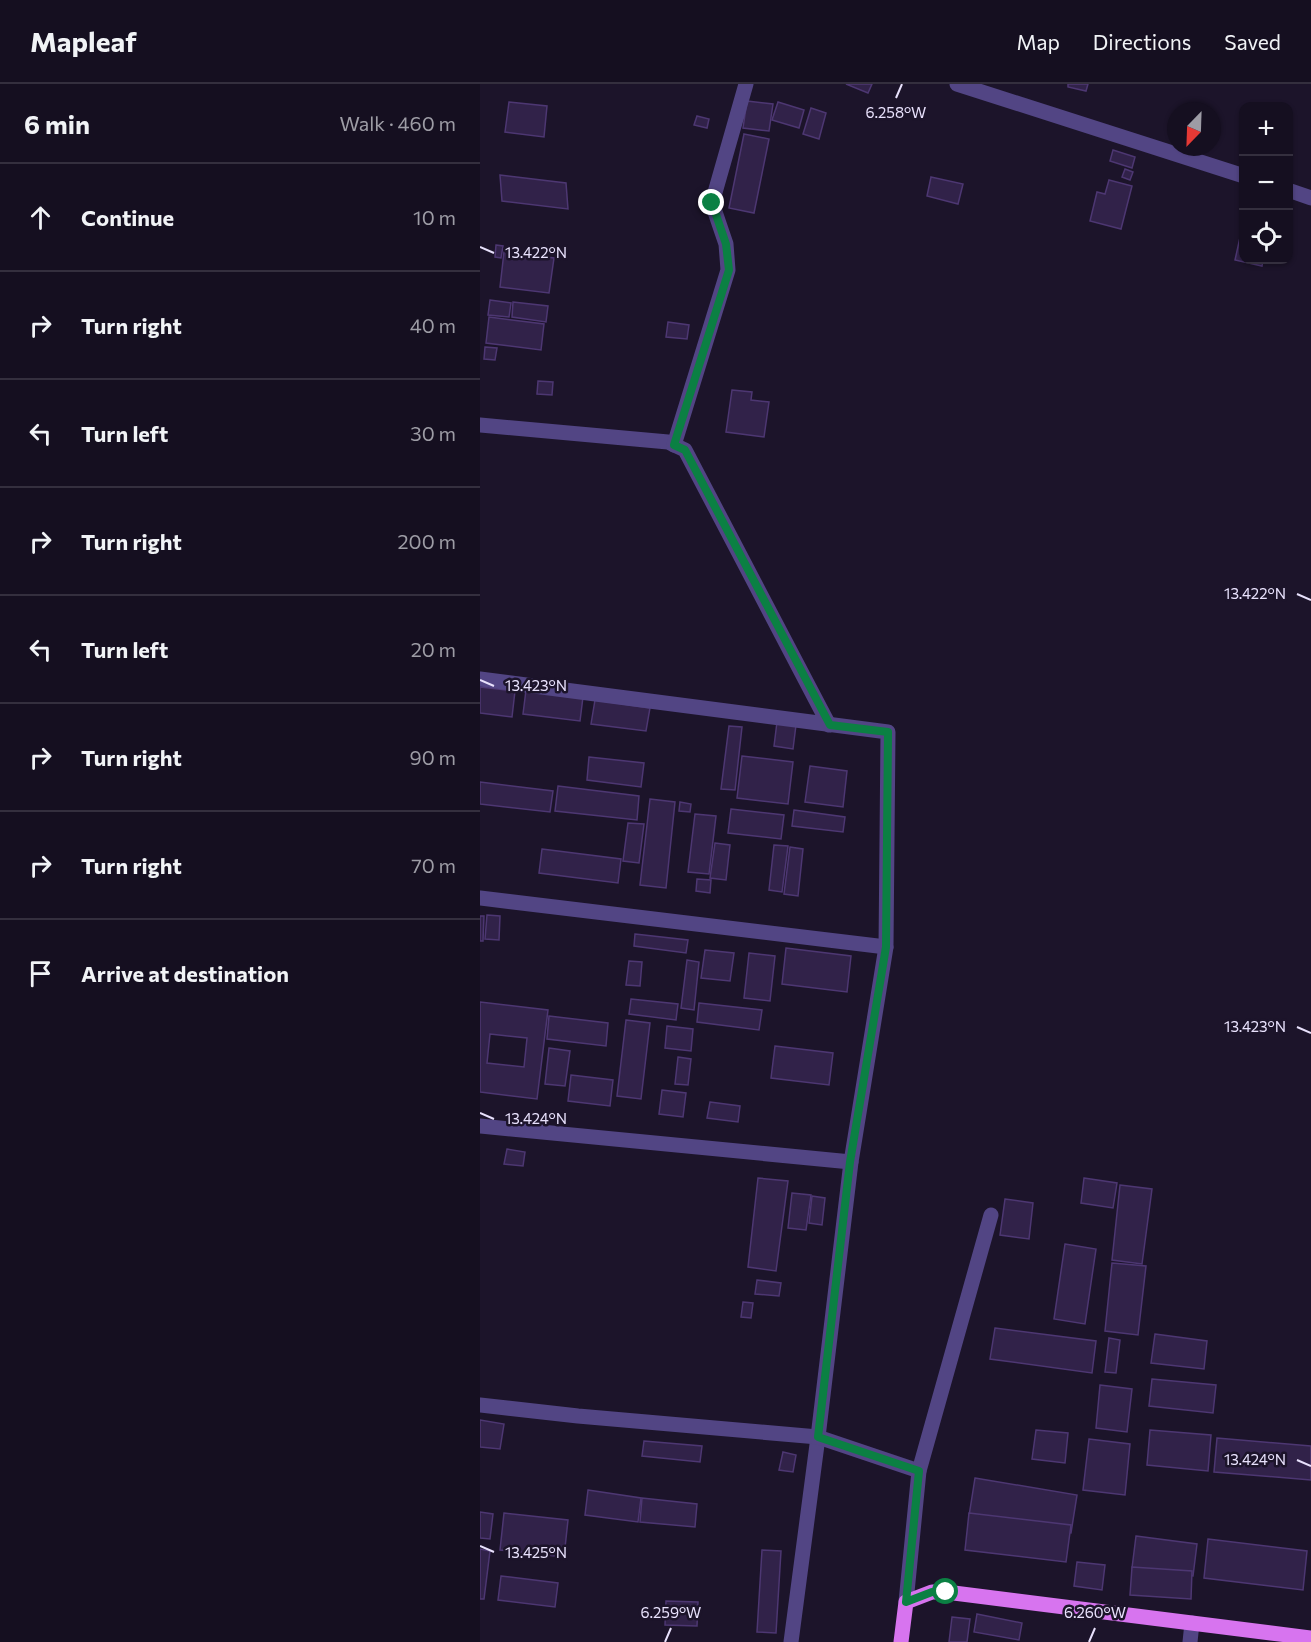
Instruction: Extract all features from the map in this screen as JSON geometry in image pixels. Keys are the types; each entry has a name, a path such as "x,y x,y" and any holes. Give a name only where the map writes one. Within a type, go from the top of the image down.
{"main road":[{"path":"901,1642 906,1602 932,1592 1311,1638"}],"street":[{"path":"674,445 729,270 726,244 712,203 746,84"},
{"path":"957,84 994,90 1239,174"},
{"path":"1293,192 1311,198"},
{"path":"480,425 668,442 685,450 830,725"},
{"path":"480,679 888,732 886,947 850,1162 791,1642"},
{"path":"480,898 886,947"},
{"path":"480,1126 850,1162"},
{"path":"906,1602 919,1471 991,1215"},
{"path":"480,1405 818,1437 919,1471"},
{"path":"1190,1642 1192,1623"}],"building":[{"path":"846,84 872,84 868,93"},
{"path":"1068,84 1088,84 1086,91 1068,87"},
{"path":"747,101 773,104 769,131 743,128"},
{"path":"509,102 547,106 544,137 505,132"},
{"path":"778,102 804,110 799,128 772,120"},
{"path":"811,108 826,113 819,139 803,134"},
{"path":"697,116 709,119 707,128 694,125"},
{"path":"744,134 769,139 754,213 729,208"},
{"path":"1113,150 1135,157 1132,168 1110,161"},
{"path":"1125,169 1133,172 1130,180 1122,177"},
{"path":"500,175 566,183 568,209 502,201"},
{"path":"931,177 963,184 958,204 927,196"},
{"path":"1109,180 1132,186 1121,229 1090,221 1097,192 1105,194"},
{"path":"1239,242 1239,261 1235,260"},
{"path":"496,245 503,246 501,258 495,257"},
{"path":"504,252 554,258 549,293 500,287"},
{"path":"490,300 511,303 509,317 488,315"},
{"path":"513,302 548,306 546,322 512,317"},
{"path":"489,317 544,324 541,350 486,343"},
{"path":"668,322 689,325 687,339 666,337"},
{"path":"485,347 497,348 495,360 484,359"},
{"path":"538,381 553,382 552,395 537,394"},
{"path":"732,390 752,392 751,400 769,402 764,437 726,432"},
{"path":"480,687 515,691 512,717 480,713"},
{"path":"526,690 583,697 580,721 523,714"},
{"path":"595,700 650,708 646,731 591,724"},
{"path":"777,722 796,725 793,749 774,746"},
{"path":"729,726 742,727 735,790 721,789"},
{"path":"742,756 793,762 788,804 737,798"},
{"path":"589,757 644,763 641,787 587,780"},
{"path":"810,766 847,771 843,807 805,802"},
{"path":"480,782 553,791 550,812 480,804"},
{"path":"558,786 639,796 637,820 555,811"},
{"path":"650,799 675,802 666,888 640,885"},
{"path":"680,802 691,804 690,812 679,811"},
{"path":"731,809 784,815 781,839 728,833"},
{"path":"794,810 845,817 843,832 792,826"},
{"path":"695,814 716,816 709,874 688,872"},
{"path":"628,823 644,824 639,863 623,861"},
{"path":"715,843 730,845 726,880 710,878"},
{"path":"774,845 788,846 782,892 769,890"},
{"path":"790,847 803,849 798,896 784,894"},
{"path":"542,849 621,859 618,883 539,873"},
{"path":"697,879 711,880 710,893 696,891"},
{"path":"487,915 500,916 499,940 485,939"},
{"path":"480,916 484,916 483,941 480,941"},
{"path":"635,934 688,940 686,953 634,946"},
{"path":"786,948 851,956 847,992 782,984"},
{"path":"705,950 734,953 730,981 701,978"},
{"path":"749,953 775,956 770,1001 744,998"},
{"path":"687,960 699,962 694,1010 681,1008"},
{"path":"629,961 642,962 640,986 626,985"},
{"path":"631,999 678,1004 676,1020 629,1014"},
{"path":"480,1002 548,1010 537,1099 480,1092","holes":["490,1034 527,1038 524,1067 487,1063"]},
{"path":"699,1003 762,1010 759,1030 697,1022"},
{"path":"549,1016 608,1023 606,1046 547,1039"},
{"path":"626,1020 650,1023 641,1099 617,1096"},
{"path":"667,1026 693,1029 691,1051 665,1048"},
{"path":"775,1046 833,1053 829,1085 771,1078"},
{"path":"549,1048 570,1051 565,1086 545,1084"},
{"path":"678,1057 691,1059 688,1085 675,1084"},
{"path":"571,1075 613,1080 610,1106 568,1101"},
{"path":"662,1090 686,1093 683,1117 659,1114"},
{"path":"710,1102 740,1106 738,1122 707,1118"},
{"path":"507,1149 525,1152 523,1166 504,1164"},
{"path":"758,1178 788,1181 776,1271 748,1267"},
{"path":"1084,1178 1117,1183 1113,1208 1081,1203"},
{"path":"1120,1185 1152,1189 1142,1264 1112,1260"},
{"path":"792,1193 811,1195 806,1230 788,1228"},
{"path":"812,1196 825,1198 822,1225 809,1223"},
{"path":"1005,1199 1033,1203 1029,1239 1000,1235"},
{"path":"1065,1244 1096,1249 1085,1324 1054,1319"},
{"path":"1112,1263 1146,1266 1138,1335 1105,1331"},
{"path":"757,1280 781,1283 779,1296 755,1294"},
{"path":"743,1302 753,1303 751,1318 741,1317"},
{"path":"995,1328 1096,1341 1092,1373 990,1359"},
{"path":"1155,1334 1207,1341 1204,1369 1151,1363"},
{"path":"1109,1338 1120,1340 1116,1373 1105,1372"},
{"path":"1152,1379 1216,1385 1213,1413 1149,1406"},
{"path":"1100,1385 1132,1389 1127,1432 1096,1428"},
{"path":"480,1420 504,1424 500,1449 480,1447"},
{"path":"1036,1430 1068,1433 1065,1463 1032,1459"},
{"path":"1150,1430 1211,1435 1208,1471 1147,1465"},
{"path":"1217,1438 1311,1446 1311,1480 1214,1472"},
{"path":"1089,1439 1130,1444 1125,1495 1083,1490"},
{"path":"644,1441 702,1446 700,1462 642,1456"},
{"path":"783,1452 796,1455 793,1472 779,1470"},
{"path":"975,1478 1077,1495 1071,1533 969,1516"},
{"path":"588,1490 641,1498 638,1522 585,1515"},
{"path":"642,1498 697,1504 695,1527 640,1522"},
{"path":"480,1512 493,1514 490,1539 480,1538"},
{"path":"504,1513 568,1520 564,1557 500,1550"},
{"path":"969,1513 1071,1525 1066,1562 965,1550"},
{"path":"1136,1536 1197,1544 1193,1576 1132,1568"},
{"path":"1208,1539 1307,1551 1303,1590 1204,1578"},
{"path":"480,1549 490,1551 484,1599 480,1599"},
{"path":"762,1550 781,1551 776,1633 757,1632"},
{"path":"1077,1562 1105,1565 1102,1590 1074,1586"},
{"path":"1132,1567 1192,1571 1191,1599 1130,1595"},
{"path":"501,1576 558,1583 555,1607 498,1600"},
{"path":"666,1601 698,1602 697,1626 665,1625"},
{"path":"977,1614 1022,1623 1019,1640 974,1632"},
{"path":"952,1617 970,1619 967,1642 949,1642"}],"route":[{"path":"712,203 726,244 729,270 674,445 685,450 830,725 888,732 886,947 850,1162 818,1437 919,1471 906,1602 932,1592 946,1592"}]}
